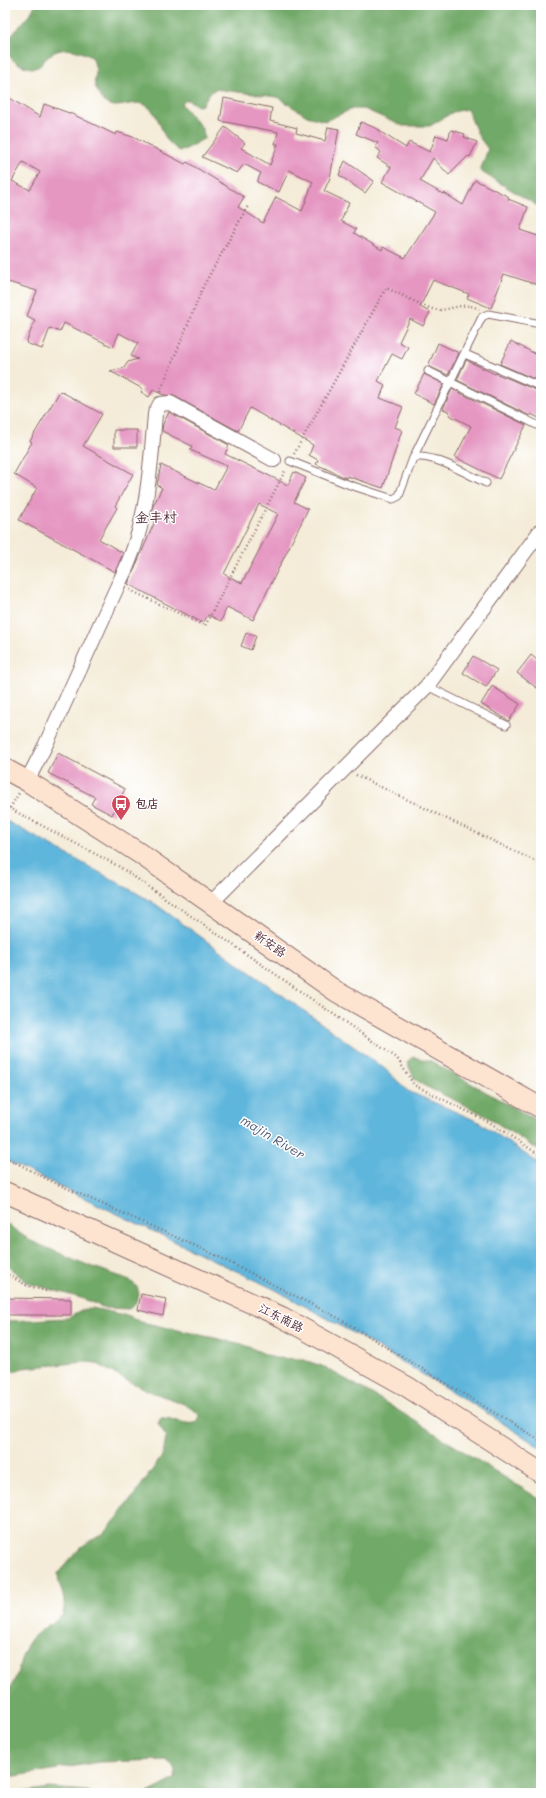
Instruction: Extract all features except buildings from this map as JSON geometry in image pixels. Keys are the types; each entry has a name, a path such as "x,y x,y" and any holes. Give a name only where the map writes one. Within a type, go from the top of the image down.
{"main road":[{"name":"新安路","path":"5,769 139,852 337,992 541,1108"},
{"name":"江东南路","path":"5,1192 282,1317 406,1386 541,1473"}],"street":[{"path":"26,781 64,705 118,585 130,563 142,528 152,456 155,414 160,404 170,403 274,460"},
{"path":"211,903 427,686 541,530"}],"lane":[{"path":"290,461 350,485 393,499 399,496 413,458 482,317 488,314 541,324"},
{"path":"465,354 541,387"},
{"path":"428,371 541,427"},
{"path":"413,458 420,455 486,483"},
{"path":"427,686 506,725"}],"path":[{"path":"160,404 160,391 204,285 248,206"},
{"path":"118,585 205,626 290,461 386,288 436,310 460,305 473,306 488,314"},
{"path":"345,769 541,864"},
{"path":"5,806 120,867 397,1058 414,1085 489,1122 541,1156"},
{"path":"5,1157 53,1182 209,1252 342,1320 541,1441"},
{"path":"5,1273 26,1285 46,1290"}],"green space":[{"path":"35,5 541,5 541,208 480,171 488,149 479,137 467,109 453,112 430,126 403,126 364,109 352,109 325,121 307,116 277,97 215,89 209,94 202,105 198,106 188,100 183,102 182,105 202,128 205,138 186,149 178,151 167,140 157,117 147,106 141,103 120,106 106,104 95,86 96,70 93,58 78,51 67,49 56,51 38,67 31,68 15,62 10,57 6,48 6,42 31,13"},
{"path":"413,1057 431,1061 541,1123 541,1152 483,1114 423,1085 414,1078 407,1062"},
{"path":"5,1223 31,1241 85,1264 130,1280 137,1287 139,1294 135,1304 129,1309 105,1308 81,1298 28,1283 5,1264"},
{"path":"92,1308 129,1316 141,1322 242,1344 274,1358 301,1359 322,1366 372,1394 541,1500 541,1793 148,1793 175,1779 174,1768 165,1760 99,1762 16,1776 5,1776 5,1694 14,1681 27,1644 42,1629 62,1616 64,1610 64,1599 58,1579 58,1573 81,1547 104,1533 119,1516 163,1455 166,1437 158,1423 161,1418 184,1423 193,1423 198,1422 199,1417 198,1413 184,1404 149,1391 96,1363 86,1362 23,1368 5,1374 5,1330 9,1321 68,1318 83,1310"},
{"path":"49,1788 88,1791 92,1793 16,1793"}],"water":[{"name":"majin River","path":"5,820 151,901 385,1069 408,1091 479,1122 541,1165 541,1448 476,1406 353,1333 276,1290 9,1162 5,1152"}],"place":[{"name":"包店","path":"121,821"}],"district":[{"name":"金丰村","path":"156,517"}]}
